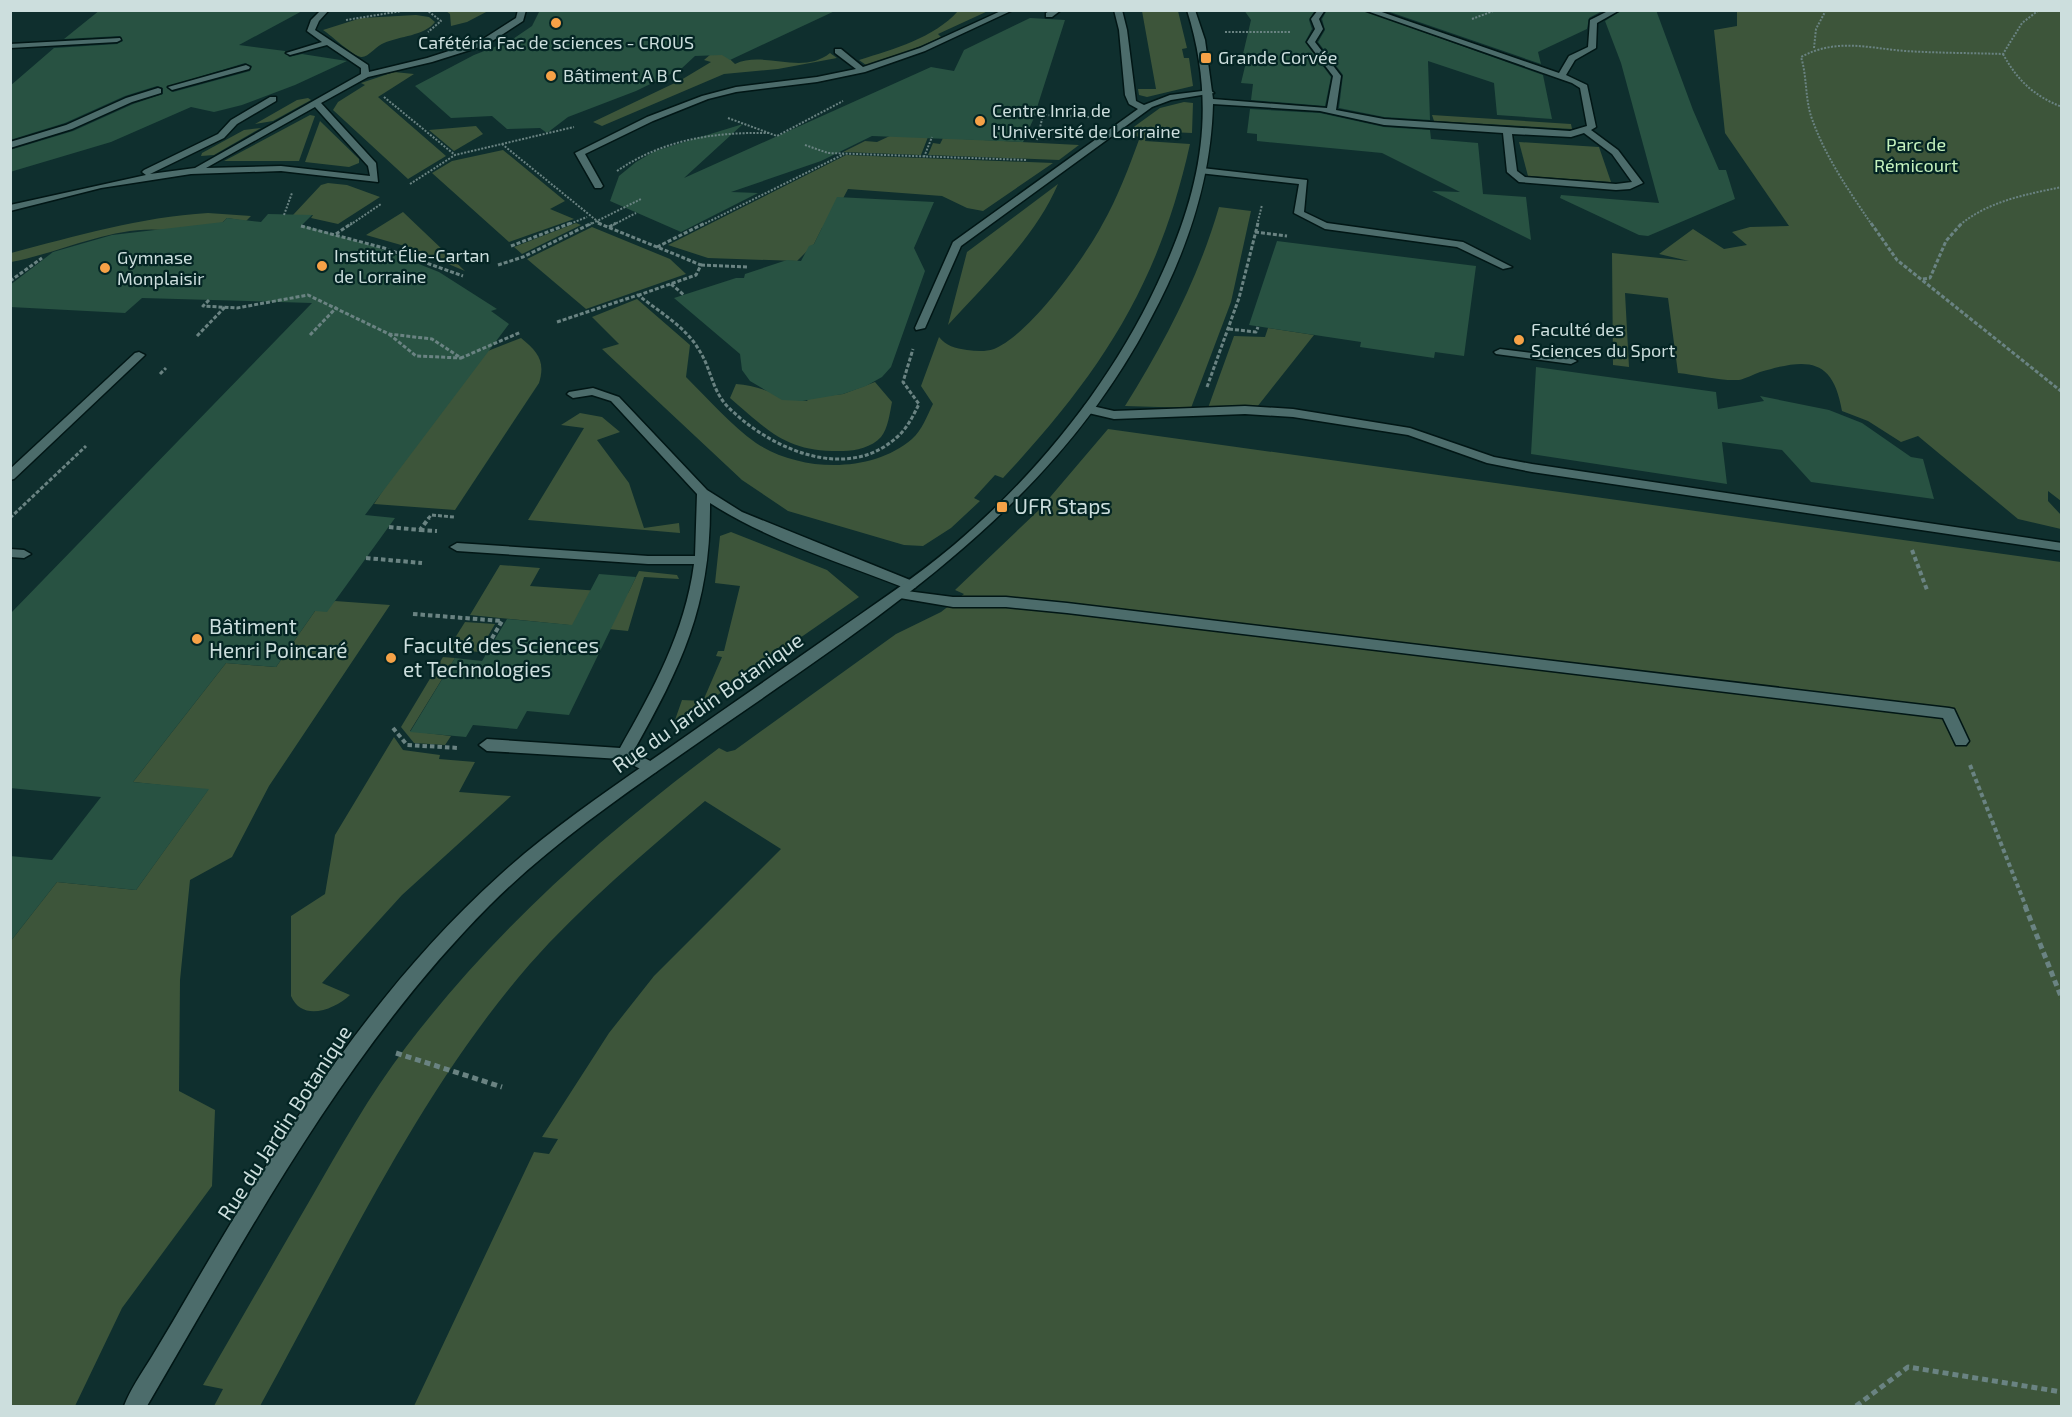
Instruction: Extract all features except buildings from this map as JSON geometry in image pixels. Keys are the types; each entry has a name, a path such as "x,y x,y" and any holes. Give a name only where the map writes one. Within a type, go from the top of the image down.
{"street":[{"path":"326,10 315,20 311,31 365,67 365,75"},
{"path":"196,169 365,75 429,60 483,43 520,19 522,10"},
{"path":"598,186 580,153 691,102 725,91 814,80 862,70 922,52 1010,10"},
{"path":"1049,15 1058,10"},
{"path":"1118,10 1124,30 1130,95 1132,102 1143,108"},
{"name":"Rue du Jardin Botanique","path":"135,1407 297,1134 337,1074 403,988 482,902 558,835 905,590 960,546 1002,507 1057,448 1088,409 1128,349 1169,273 1186,231 1202,171 1210,101 1206,57 1191,10"},
{"path":"1323,10 1315,19 1319,29 1311,42 1337,76 1331,112"},
{"path":"1561,76 1570,60 1592,48 1593,22 1617,10"},
{"path":"920,328 957,244 1143,108 1170,98 1321,115 1331,112 1384,122 1507,131 1571,134 1587,131 1592,127 1584,87 1561,76 1368,11"},
{"path":"13,41 117,40"},
{"path":"290,53 326,43"},
{"path":"838,51 862,70"},
{"path":"172,87 246,67"},
{"path":"10,145 69,127 129,100 158,91"},
{"path":"131,179 221,136 234,122 273,99"},
{"path":"10,208 131,179 196,169 256,167 375,180 373,165 316,103"},
{"path":"1507,131 1512,172 1522,180 1616,187 1627,187 1638,183 1615,152 1587,131"},
{"path":"1202,171 1304,182 1299,213 1311,222 1325,226 1459,244 1507,267"},
{"path":"1500,352 1571,361"},
{"path":"10,476 140,356"},
{"path":"573,394 593,391 615,399 703,493 760,526 905,590 953,602 1006,602 1067,608 1949,713 1961,741"},
{"path":"1088,409 1114,415 1271,411 1374,425 1427,436 1491,460 1532,468 2061,547"},
{"path":"624,754 676,651 694,604 700,560 703,493"},
{"path":"457,547 648,560 700,560"},
{"path":"487,745 624,754 650,768"}],"path":[{"path":"311,31 363,16 408,10"},
{"path":"416,10 428,11 441,21 436,27 423,34"},
{"path":"1814,48 1816,29 1826,10"},
{"path":"2003,54 2015,31 2030,15 2039,10"},
{"path":"1199,33 1317,32"},
{"path":"2003,54 1900,50 1854,44 1814,48 1801,57 1807,75 1810,115 1842,181 1897,260 2061,392"},
{"path":"2003,54 2020,84 2044,101 2061,107"},
{"path":"391,90 382,95 454,155"},
{"path":"719,115 777,136 848,99"},
{"path":"1024,114 1090,117"},
{"path":"1037,140 1043,115"},
{"path":"614,175 651,150 678,141 719,134 770,133"},
{"path":"924,157 932,137"},
{"path":"410,184 454,155 521,140"},
{"path":"805,145 828,153 1035,161"},
{"path":"657,247 845,154"},
{"path":"1923,279 1930,278 1943,245 1965,222 1996,205 2061,187"},
{"path":"498,266 523,257 641,199"},
{"path":"336,234 384,202"},
{"path":"1198,413 1229,328 1262,205"},
{"path":"608,227 636,213"},
{"path":"511,246 587,216"},
{"path":"301,226 336,234 463,276"},
{"path":"10,280 42,258"},
{"path":"684,260 700,265 749,267"},
{"path":"556,322 696,275 700,265"},
{"path":"671,284 684,295"},
{"path":"209,300 203,306 237,308 308,295 389,334 416,356 461,358 522,332"},
{"path":"638,295 695,343 722,400 739,416 770,442 792,452 820,458 842,459 867,453 893,441 907,427 919,404 903,382 920,328"},
{"path":"197,336 225,307"},
{"path":"310,335 337,307"},
{"path":"1229,328 1256,332 1258,327"},
{"path":"389,334 432,339 461,358"},
{"path":"457,363 461,358"},
{"path":"420,530 431,515 454,517"},
{"path":"389,527 443,532"},
{"path":"366,558 422,563"},
{"path":"1917,566 1927,590"},
{"path":"413,614 502,621 484,652"},
{"path":"393,728 407,745 445,749"},
{"path":"1961,741 2061,999"},
{"path":"396,1053 502,1087"},
{"path":"1856,1407 1908,1367 2061,1392"}],"green space":[{"path":"446,11 488,11 467,22 451,26 450,14"},
{"path":"958,11 988,11 938,34 941,37 891,59 866,65 859,60 899,47 925,35"},
{"path":"1142,11 1178,11 1187,48 1182,49 1184,58 1189,58 1193,86 1147,97 1139,95 1138,89 1156,89"},
{"name":"Parc de Rémicourt","path":"1737,11 2061,11 2061,501 2048,491 2048,501 2061,515 2061,529 2018,519 1918,436 1901,442 1868,421 1842,411 1832,380 1824,371 1815,366 1804,364 1777,367 1739,380 1678,373 1668,298 1625,293 1629,367 1613,365 1612,253 1689,261 1659,254 1693,229 1724,249 1747,245 1732,232 1750,227 1789,226 1725,133 1714,30 1737,26"},
{"path":"416,15 429,17 435,22 418,33 381,44 364,57 353,53 323,30 361,18"},
{"path":"718,48 735,64 746,60 807,62 819,60 830,53 837,58 778,69 724,74 602,126 593,122 681,80 711,62 704,60"},
{"path":"394,72 414,74 378,97 446,156 408,179 333,110 338,102 365,85 361,83"},
{"path":"308,98 311,100 273,121 255,124 297,100"},
{"path":"1184,102 1193,103 1192,133 1147,131 1145,141 1190,144 1177,195 1161,241 1143,284 1121,325 1097,364 1038,440 1003,478 995,475 974,498 980,501 951,528 923,546 904,545 788,511 742,480 602,349 619,344 592,317 637,299 690,345 686,377 756,443 793,460 814,464 856,463 877,458 912,439 924,423 933,404 921,386 939,337 945,343 955,347 987,351 1008,341 1039,313 1094,240 1108,214 1140,137 1124,134 1160,108"},
{"path":"310,115 315,116 299,161 224,161"},
{"path":"1432,115 1571,124 1572,129 1434,121"},
{"path":"320,121 359,159 359,163 349,167 305,162"},
{"path":"476,126 483,134 454,151 429,130"},
{"path":"261,128 214,155 201,156 202,153 244,130"},
{"path":"894,134 928,137 921,155 843,152 865,141 877,142"},
{"path":"943,138 1079,145 1059,160 928,155 933,143 940,144"},
{"path":"1519,142 1599,147 1611,182 1528,176"},
{"path":"503,150 565,201 550,209 574,219 509,242 432,173 452,161"},
{"path":"846,155 1053,163 983,211 967,208 942,196 848,189 829,225 822,228 814,244 797,261 708,258 668,245"},
{"path":"328,183 347,185 380,197 338,224 311,218 313,215 293,215 321,185"},
{"path":"1058,184 1037,223 1009,259 948,325 967,252"},
{"path":"1219,207 1251,211 1231,302 1191,408 1125,406 1154,358 1191,285"},
{"path":"403,212 465,271 408,247 366,235"},
{"path":"208,213 251,216 246,221 227,218 204,240 164,230 125,232 11,262 11,253 84,234 133,223"},
{"path":"576,223 581,225 522,254 514,247"},
{"path":"592,227 670,259 686,274 586,309 527,259"},
{"path":"1268,328 1314,335 1257,407 1208,408 1234,336 1265,337"},
{"path":"521,338 539,357 541,375 539,383 455,510 374,504 470,358"},
{"path":"875,382 892,402 885,430 881,437 873,443 864,448 848,451 807,448 793,444 769,430 730,398 736,384 807,401 809,398 843,394"},
{"path":"580,413 602,417 620,432 597,440 629,483 644,528 679,523 680,533 528,520 584,428 561,425"},
{"path":"1108,429 2061,562 2061,1406 414,1406 534,1152 549,1154 558,1139 542,1137 609,1033 654,976 781,849 705,801 570,921 529,965 489,1015 452,1067 384,1178 260,1406 214,1406 223,1389 203,1385 344,1141 380,1083 406,1047 477,963 552,886 592,850 719,748 727,752 735,750 896,634 941,612 964,594 955,590 1040,509"},
{"path":"731,532 827,570 859,597 683,719 675,720 682,700 703,701 722,657 716,656 718,651 724,651 740,586 715,583 720,536"},
{"path":"500,565 540,568 530,586 628,593 639,571 677,575 679,579 644,577 628,631 470,615"},
{"path":"335,601 390,605 269,786 232,857 190,880 180,980 179,1091 215,1110 212,1186 122,1308 75,1406 11,1406 10,942 57,882 136,890 208,790 133,782 226,663 276,667 315,611"},
{"path":"465,622 495,624 479,652 448,649"},
{"path":"443,657 455,658 410,731 451,736 445,745 414,743 401,727"},
{"path":"394,737 403,750 440,755 439,759 475,762 459,792 511,796 402,895 322,983 350,995 327,1009 310,1011 303,1009 291,996 291,916 325,894 335,835"}],"place":[{"name":"Cafétéria Fac de sciences - CROUS","path":"556,23"},
{"name":"Grande Corvée","path":"1206,58"},
{"name":"Bâtiment A B C","path":"551,76"},
{"name":"Centre Inria de l'Université de Lorraine","path":"980,121"},
{"name":"Institut Élie-Cartan de Lorraine","path":"322,266"},
{"name":"Gymnase Monplaisir","path":"105,268"},
{"name":"Faculté des Sciences du Sport","path":"1519,340"},
{"name":"UFR Staps","path":"1002,507"},
{"name":"Bâtiment Henri Poincaré","path":"197,639"},
{"name":"Faculté des Sciences et Technologies","path":"391,658"}]}
